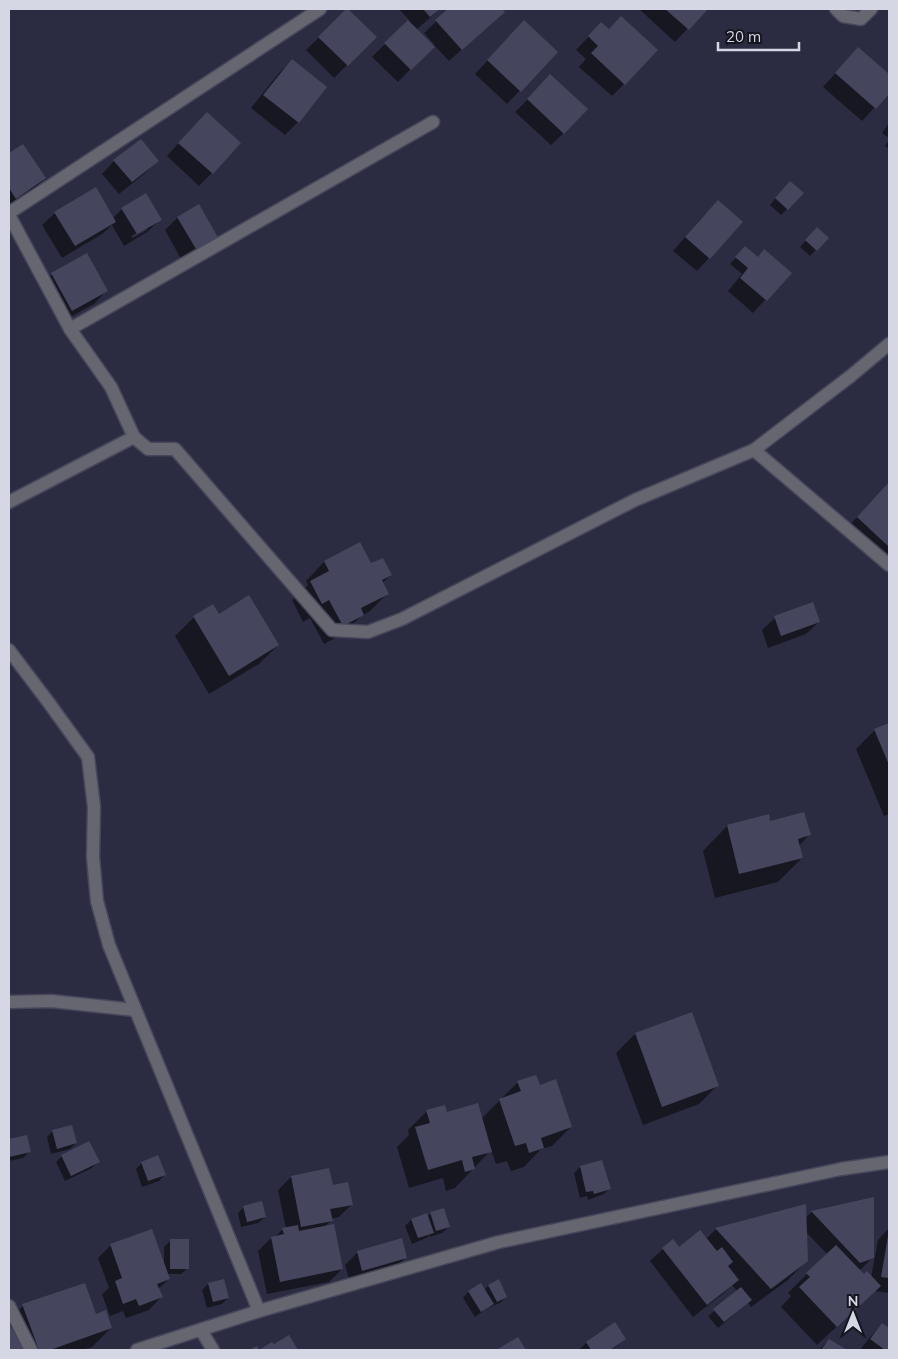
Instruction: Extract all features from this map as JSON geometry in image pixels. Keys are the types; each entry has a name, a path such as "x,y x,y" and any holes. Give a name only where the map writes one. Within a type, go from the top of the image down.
{"street":[{"path":"320,9 9,214 70,329 112,387 134,437 148,449 175,449 332,630 368,632 402,619 634,500 754,450 852,376 889,344"},
{"path":"836,9 843,16 861,19 871,9"},
{"path":"70,329 433,122"},
{"path":"9,502 134,437"},
{"path":"754,450 889,565"},
{"path":"9,650 50,703 88,757 94,807 93,857 97,901 109,945 259,1311"},
{"path":"9,1002 51,1001 135,1010"},
{"path":"137,1350 259,1311 499,1242 841,1169 889,1162"},
{"path":"9,1306 31,1350"},
{"path":"201,1330 213,1350"}],"building":[{"path":"346,9 377,37 348,66 318,37"},
{"path":"423,9 440,9 430,17"},
{"path":"448,9 502,9 505,12 462,50 435,20"},
{"path":"665,9 708,9 689,30"},
{"path":"621,16 658,50 625,85 591,53 598,46 588,36 601,22 609,29"},
{"path":"408,20 435,47 411,70 384,43"},
{"path":"524,20 558,52 521,92 487,60"},
{"path":"858,47 889,74 889,94 876,109 835,73"},
{"path":"292,59 327,87 299,123 263,95"},
{"path":"550,74 588,109 564,134 527,99"},
{"path":"207,112 241,143 213,174 178,143"},
{"path":"141,139 159,161 132,182 113,160"},
{"path":"23,144 46,178 16,199 9,188 9,153"},
{"path":"790,181 804,193 788,210 775,198"},
{"path":"96,187 116,222 75,246 54,212"},
{"path":"146,193 162,220 137,234 121,208"},
{"path":"718,200 743,222 710,259 685,237"},
{"path":"199,204 220,241 199,254 177,217"},
{"path":"817,227 829,238 817,251 805,240"},
{"path":"745,246 758,257 764,249 792,273 767,301 740,278 748,268 735,257"},
{"path":"87,253 108,291 72,311 51,273"},
{"path":"889,482 889,547 857,517"},
{"path":"360,542 371,563 383,558 392,575 382,580 389,594 361,608 364,615 343,626 329,600 322,604 310,581 329,571 324,561"},
{"path":"249,595 279,645 229,676 193,616 213,604 219,614"},
{"path":"813,602 820,622 781,636 774,616"},
{"path":"889,723 889,765 874,729"},
{"path":"804,812 811,835 798,839 803,858 739,874 727,825 769,814 770,821"},
{"path":"692,1012 719,1086 662,1107 635,1033"},
{"path":"536,1075 540,1085 556,1079 572,1127 541,1138 544,1148 529,1153 526,1143 515,1146 499,1099 521,1091 517,1081"},
{"path":"478,1103 492,1152 472,1157 475,1169 465,1172 462,1160 428,1170 415,1127 430,1123 426,1110 445,1105 447,1112"},
{"path":"72,1125 77,1143 57,1149 52,1130"},
{"path":"27,1135 31,1152 9,1157 9,1139"},
{"path":"89,1141 100,1162 71,1176 61,1155"},
{"path":"158,1155 166,1175 148,1181 141,1162"},
{"path":"602,1160 611,1189 594,1194 593,1191 586,1192 580,1166"},
{"path":"329,1168 333,1185 348,1182 353,1205 330,1209 333,1221 301,1227 291,1176"},
{"path":"874,1197 874,1258 860,1263 811,1211"},
{"path":"262,1201 266,1217 247,1222 243,1206"},
{"path":"806,1204 808,1261 771,1289 715,1228"},
{"path":"444,1208 450,1227 436,1231 430,1212"},
{"path":"427,1213 434,1233 418,1238 411,1219"},
{"path":"334,1224 343,1269 280,1282 271,1237 284,1234 282,1228 298,1225 299,1231"},
{"path":"152,1229 170,1279 157,1284 163,1297 139,1306 136,1299 123,1304 115,1281 122,1278 110,1244"},
{"path":"700,1230 717,1251 722,1247 733,1262 728,1266 739,1280 707,1305 662,1248 673,1239 679,1247"},
{"path":"889,1236 889,1278 881,1277"},
{"path":"402,1238 407,1258 362,1271 357,1251"},
{"path":"170,1239 189,1239 189,1269 170,1269"},
{"path":"836,1245 864,1274 867,1271 881,1286 837,1327 799,1287 810,1277 806,1273"},
{"path":"224,1279 229,1298 213,1302 208,1283"},
{"path":"499,1279 507,1297 497,1302 488,1285"},
{"path":"85,1283 96,1314 106,1310 112,1328 50,1350 39,1350 22,1304"},
{"path":"481,1283 494,1304 481,1312 468,1291"},
{"path":"741,1287 752,1300 724,1322 713,1309"},
{"path":"615,1322 626,1339 610,1350 591,1350 586,1342"},
{"path":"882,1323 889,1328 889,1350 885,1350 870,1339"},
{"path":"9,1324 24,1348 9,1350"},
{"path":"289,1335 298,1350 259,1350"},
{"path":"518,1337 526,1350 496,1350"},
{"path":"829,1339 847,1350 821,1350"},
{"path":"257,1346 259,1350 249,1350"}]}
